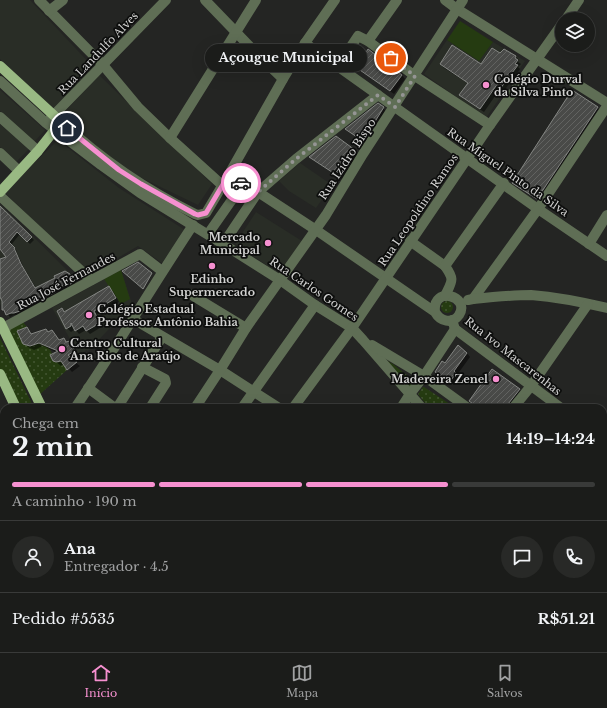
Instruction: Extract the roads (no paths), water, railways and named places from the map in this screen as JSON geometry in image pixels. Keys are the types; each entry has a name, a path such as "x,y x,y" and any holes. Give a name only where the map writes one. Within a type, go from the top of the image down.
{"main road":[{"path":"0,66 54,123 38,151 0,192"},
{"path":"2,325 40,404"},
{"path":"0,374 14,404"}],"street":[{"path":"39,0 103,65 138,107 170,138 225,180 243,184 258,192 435,312 440,319 448,321 454,325"},
{"path":"49,11 63,0"},
{"name":"Rua Landulfo Alves","path":"54,123 103,65 166,0"},
{"path":"205,0 283,79"},
{"path":"170,138 256,0"},
{"path":"0,81 54,123 124,173 195,214 202,214 206,213 208,210 283,79 305,43 335,0"},
{"path":"368,40 397,0"},
{"path":"445,0 457,10 607,103"},
{"name":"Rua Izidro Bispo","path":"198,404 246,328 316,230 363,154 395,107 463,0"},
{"path":"571,12 579,0"},
{"name":"Rua Leopoldino Ramos","path":"296,404 352,328 467,158 555,34"},
{"path":"338,66 358,36 368,40 415,76 490,125"},
{"name":"Rua Miguel Pinto da Silva","path":"305,43 504,183 538,209 607,256"},
{"path":"223,244 258,192 296,159 378,95"},
{"path":"473,299 538,209 607,106"},
{"path":"0,118 38,151"},
{"name":"Rua Carlos Gomes","path":"54,123 101,165 140,193 208,234 352,328 419,404"},
{"path":"0,153 19,171"},
{"path":"445,266 504,183"},
{"path":"208,234 243,184"},
{"path":"0,196 91,280"},
{"path":"589,244 607,215"},
{"path":"78,404 193,225"},
{"path":"410,241 445,266 452,279 445,296"},
{"name":"Rua José Fernandes","path":"2,325 140,254 162,271"},
{"path":"190,294 246,328"},
{"path":"460,303 473,299 530,295 607,308"},
{"path":"404,404 424,376 454,325 460,311 460,303 452,296 445,296 438,300 435,312"},
{"path":"516,404 531,386 588,304"},
{"path":"245,404 316,305"},
{"path":"133,319 220,370 273,404"},
{"name":"Rua Ivo Mascarenhas","path":"454,325 556,404"},
{"path":"119,404 162,337"},
{"path":"363,340 424,376 462,404"},
{"path":"142,367 165,379 166,381 153,404"},
{"path":"88,388 110,404"}],"place":[{"name":"Açougue Municipal","path":"391,58"},
{"name":"Colégio Durval da Silva Pinto","path":"486,85"},
{"name":"Mercado Municipal","path":"268,243"},
{"name":"Edinho Supermercado","path":"212,266"},
{"name":"Colégio Estadual Professor Antônio Bahia","path":"89,315"},
{"name":"Centro Cultural Ana Rios de Araújo","path":"62,349"},
{"name":"Madereira Zenel","path":"496,379"}]}
